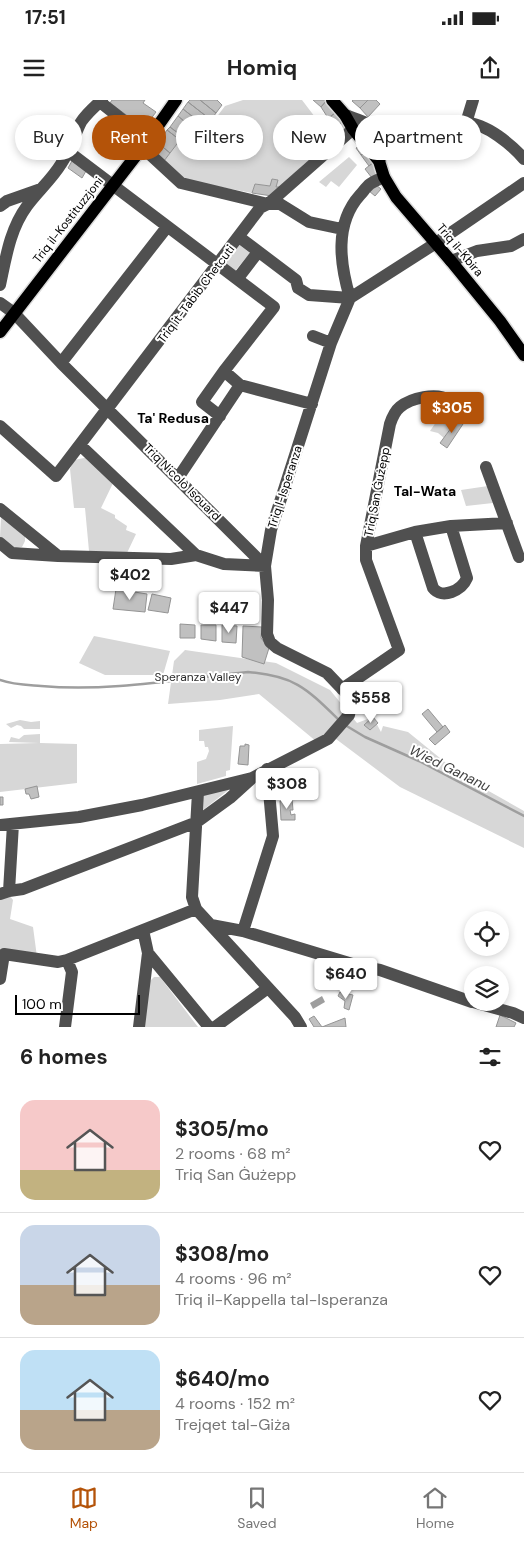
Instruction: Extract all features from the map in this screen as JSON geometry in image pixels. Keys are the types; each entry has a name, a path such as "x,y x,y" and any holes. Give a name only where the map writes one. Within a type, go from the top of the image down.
{"main road":[{"name":"Triq il-Kostituzzjoni","path":"165,115 176,100"},
{"name":"Triq il-Kbira","path":"332,100 345,115 352,129 379,161 384,177 396,197 452,261 500,321 524,355"},
{"name":"Triq il-Kostituzzjoni","path":"0,332 132,160"}],"street":[{"path":"468,115 473,100"},
{"path":"82,122 95,102 111,115"},
{"path":"345,115 355,118"},
{"path":"481,127 508,143 524,159"},
{"name":"Triq it-Tabib Chetcuti","path":"0,426 56,476 260,208 268,204 352,129"},
{"path":"0,284 12,233 28,205 44,188 63,160"},
{"path":"80,160 274,307 202,402 220,416"},
{"path":"161,160 181,182 268,204 280,204 309,222 342,229"},
{"path":"350,298 342,266 342,229 347,213 354,201 370,184 384,177"},
{"path":"239,237 296,280 298,288 309,295 350,298 436,243 524,183"},
{"path":"0,206 7,201 44,188"},
{"path":"61,363 167,227"},
{"path":"452,261 477,251 511,246 524,239"},
{"name":"Triq it-Tabib Chetcuti","path":"238,278 258,252"},
{"name":"Triq l-Isperanza","path":"0,825 79,817 198,792 252,778 328,739 349,714 351,703 348,695 327,673 277,648 270,642 267,634 268,600 265,566 273,521 331,343 350,298"},
{"name":"Triq Nicolò Isouard","path":"0,304 14,313 61,363 109,408 265,566"},
{"path":"313,336 331,343"},
{"path":"224,371 240,385 312,404"},
{"path":"178,478 240,385"},
{"name":"Triq San Ġużepp","path":"342,688 399,650 366,560 366,546 390,424 394,414 400,406 412,400 437,396 448,399 466,416"},
{"path":"80,445 196,555 224,564 265,566"},
{"path":"486,467 519,557"},
{"path":"0,509 58,556"},
{"path":"366,546 415,532 451,526 506,522"},
{"path":"415,532 433,588 436,592 446,594 465,584 467,578 451,526"},
{"path":"12,553 22,551 28,546 29,540 26,530"},
{"path":"0,543 12,553 58,556 171,559 196,555"},
{"path":"242,931 273,836 267,769"},
{"path":"13,824 4,893 23,889 197,822 230,798 252,778"},
{"path":"198,792 192,897 196,910 295,1017 301,1027"},
{"path":"0,978 4,954 58,962 67,960 196,910"},
{"path":"211,925 242,931 359,966 380,970 464,999"},
{"path":"139,1027 148,953 143,930"},
{"path":"148,953 209,1027"},
{"path":"65,1027 72,972 67,960"},
{"path":"216,1027 268,988"},
{"path":"506,1011 524,1018"}],"green space":[{"path":"243,100 302,100 313,115 273,115 273,160 309,160 280,187 276,187 278,180 273,179 270,186 255,184 252,193 184,180 164,161 176,145 176,160 263,160 263,115 218,115 225,106"},
{"path":"349,157 357,165 339,187 331,181 326,187 319,182"},
{"path":"237,243 250,253 235,271 223,261"},
{"path":"447,406 453,409 458,417 444,438 438,433 430,431"},
{"path":"89,457 114,481 101,508 115,515 115,518 127,526 126,530 136,534 127,553 89,551 85,508 74,508 70,469 74,460"},
{"path":"488,486 493,503 466,506 461,490"},
{"path":"1,518 25,536 22,547 15,548 0,537"},
{"path":"229,596 228,602 210,603 210,597"},
{"path":"94,636 170,651 163,675 105,675 79,663"},
{"name":"Speranza Valley","path":"185,650 276,663 330,690 357,723 373,717 381,732 383,726 408,732 462,776 524,811 524,848 400,787 328,733 317,742 259,694 220,700 168,704 174,661"},
{"path":"20,720 40,721 40,729 24,729 17,725 11,728 6,724"},
{"path":"233,726 230,770 226,771 226,776 197,784 197,762 206,759 209,751 208,747 205,747 204,741 199,741 199,730"},
{"path":"40,734 40,743 77,744 77,783 0,792 0,744 39,743 9,742 11,737 19,739 24,735"},
{"path":"231,788 203,810 203,795"},
{"path":"9,895 13,900 10,919 33,927 37,957 0,950 0,898"},
{"path":"154,977 160,977 198,1027 143,1027 150,981"}],"shaded area":[{"path":"322,996 325,1002 313,1009 310,1003"}],"building":[{"path":"112,100 145,100 143,103 156,112 154,115 126,115 110,103"},
{"path":"190,100 200,100 216,113 215,115 205,115 188,102"},
{"path":"200,100 217,100 222,105 216,113"},
{"path":"313,100 327,100 321,107"},
{"path":"327,100 338,111 332,115 326,115 321,107"},
{"path":"353,100 368,100 360,108"},
{"path":"368,100 376,100 380,104 370,115 366,115 360,108"},
{"path":"188,102 205,115 191,115 183,109"},
{"path":"183,109 190,115 179,115"},
{"path":"338,111 341,115 332,115"},
{"path":"176,119 176,132 170,127"},
{"path":"345,120 350,127 345,132"},
{"path":"170,127 176,132 176,137 167,130"},
{"path":"167,130 176,137 176,145 170,153 166,150"},
{"path":"166,150 170,153 166,158"},
{"path":"365,160 374,160 375,161 369,166"},
{"path":"72,161 86,171 82,178 68,168"},
{"path":"375,161 380,171 372,178 365,169"},
{"path":"272,179 278,180 276,187 280,187 272,196 252,193 255,184 270,186"},
{"path":"375,184 381,189 375,196 369,191"},
{"path":"457,420 463,424 447,448 440,443"},
{"path":"116,589 147,594 145,612 113,609"},
{"path":"152,594 171,598 168,613 148,610"},
{"path":"180,624 195,625 195,638 180,638"},
{"path":"201,625 216,625 216,641 201,639"},
{"path":"222,625 237,626 236,643 222,642"},
{"path":"243,626 262,627 261,638 269,648 264,664 242,657"},
{"path":"428,709 443,727 437,732 422,714"},
{"path":"373,717 378,723 370,730 364,725"},
{"path":"445,725 450,732 435,745 429,739"},
{"path":"245,744 249,745 248,765 238,764 240,746 245,746"},
{"path":"37,786 39,797 31,799 29,794 26,794 25,789"},
{"path":"0,797 3,797 3,805 0,805"},
{"path":"292,799 293,810 290,810 291,815 295,814 295,820 281,820 280,801"},
{"path":"340,992 353,995 349,1010 344,1008 345,1001 338,996"},
{"path":"500,1015 516,1023 514,1027 496,1027"},
{"path":"314,1016 322,1027 314,1027 309,1019"},
{"path":"345,1018 346,1027 322,1027"}],"waterway":[{"name":"Wied Gananu","path":"0,680 26,685 93,687 144,684 248,672 277,677 299,686 339,720"},
{"name":"Wied Gananu","path":"345,725 365,737 419,761 524,816"}],"district":[{"name":"Ta' Redusa","path":"173,418"},
{"name":"Tal-Wata","path":"425,491"}]}
